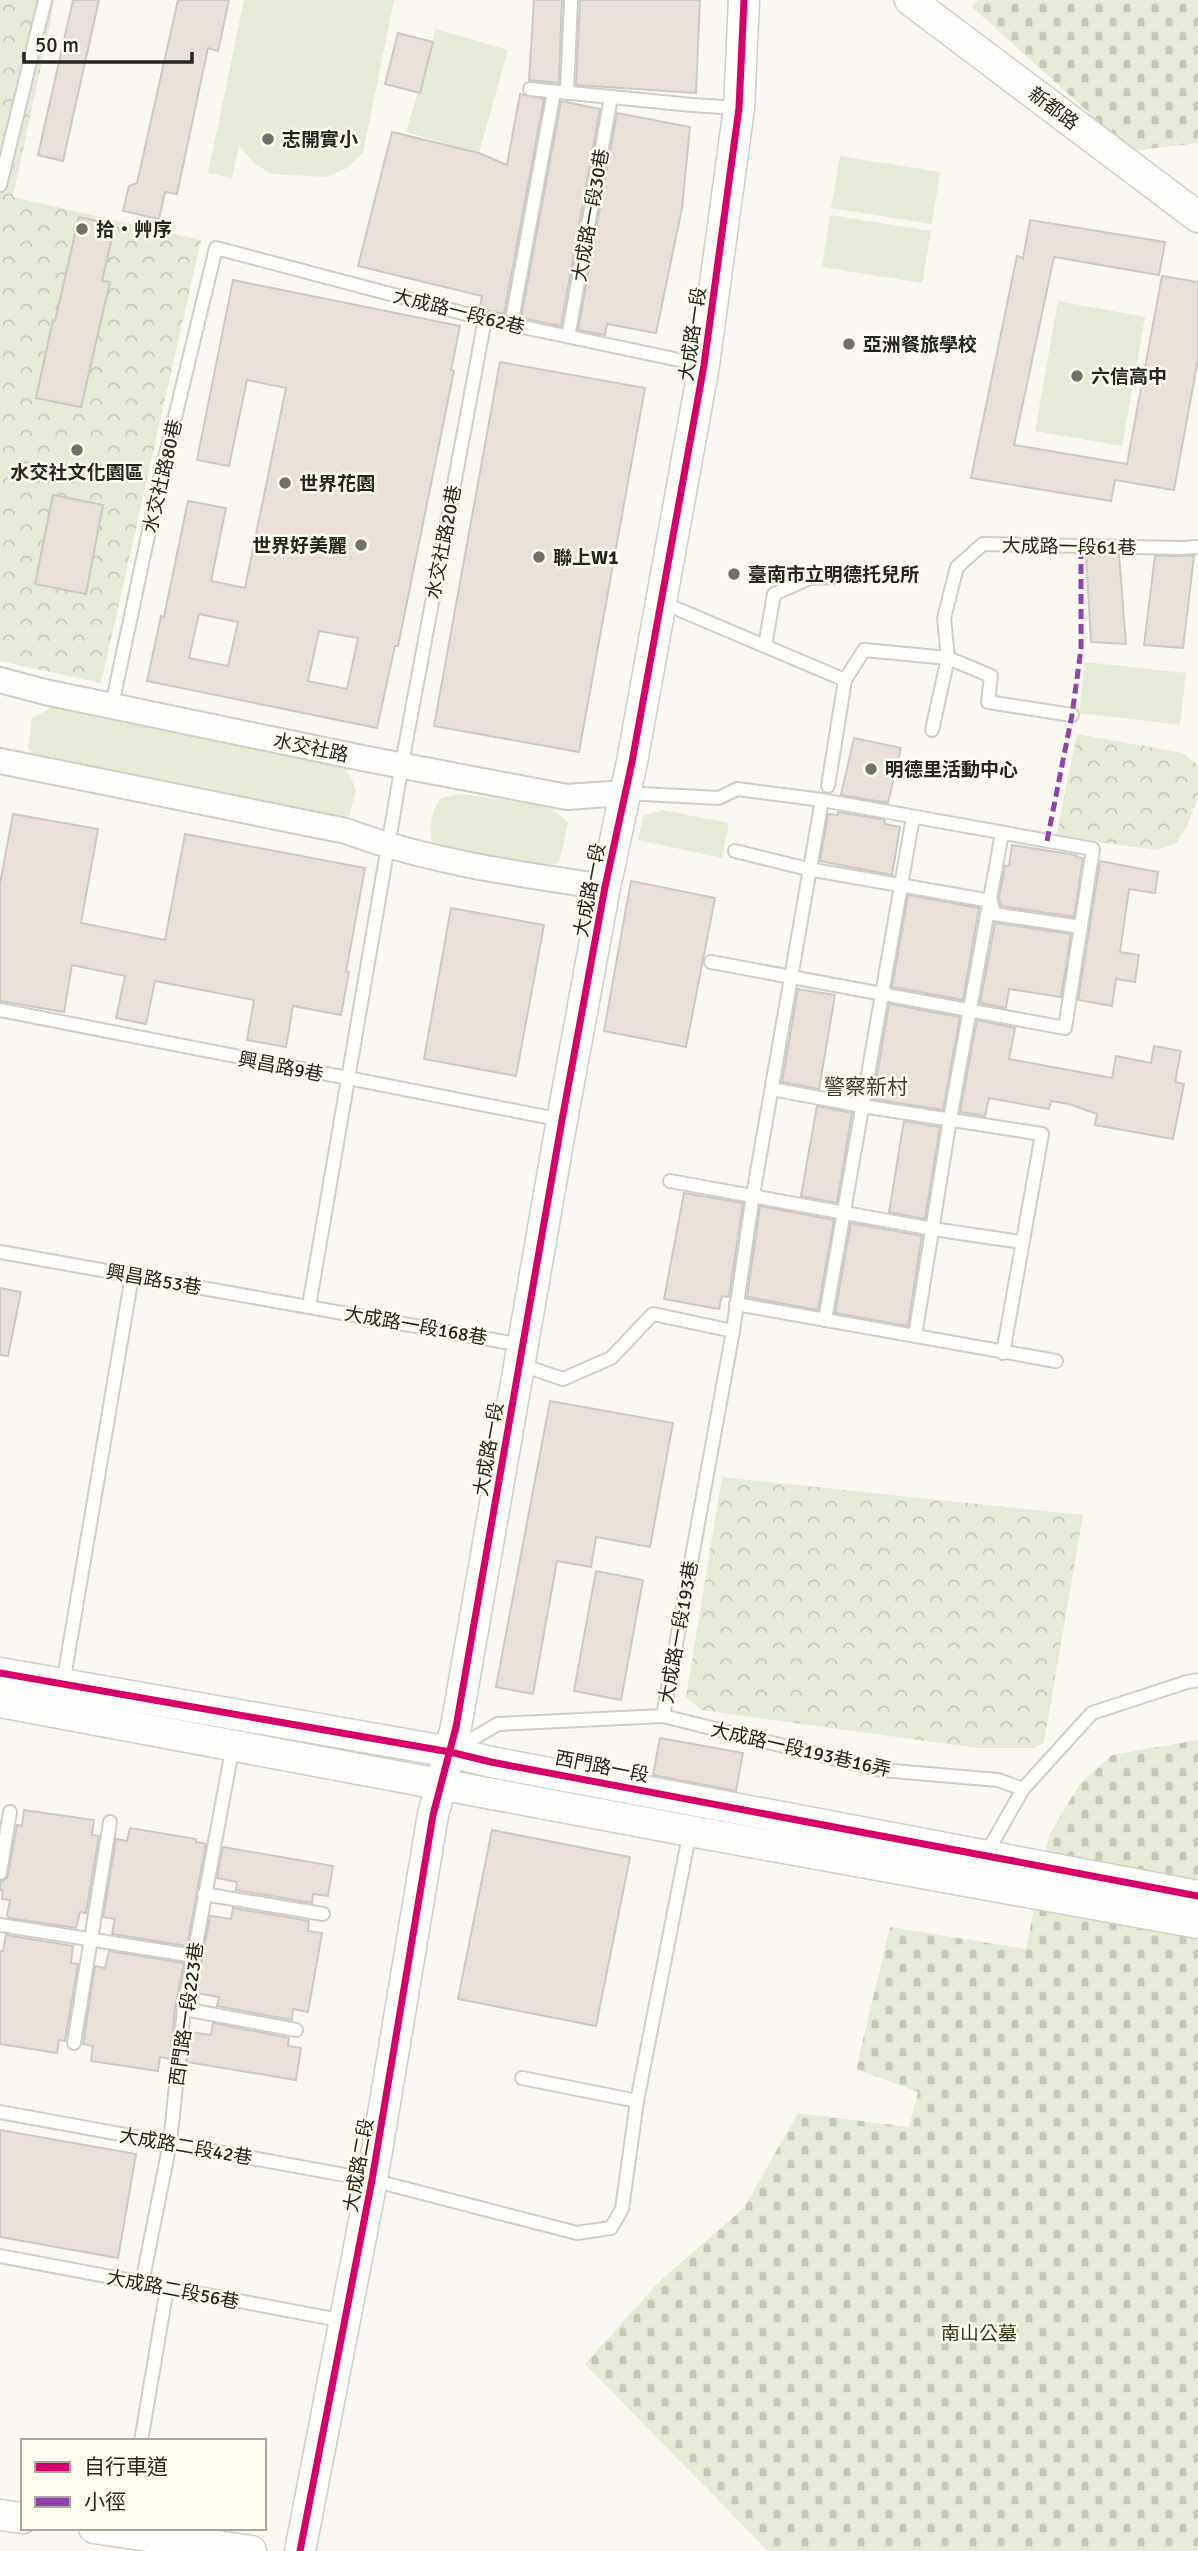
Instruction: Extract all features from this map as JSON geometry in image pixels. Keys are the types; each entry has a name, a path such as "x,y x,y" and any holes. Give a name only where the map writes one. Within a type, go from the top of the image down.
{"street":[{"name":"大成路一段","path":"442,1784 450,1752 605,887 632,762 704,365 739,108 744,0"},
{"name":"新都路","path":"910,0 1198,217"},
{"name":"水交社路","path":"0,680 45,692 567,797 624,793"},
{"path":"0,761 346,831 389,847 429,857 605,887"},
{"name":"西門路一段","path":"0,1673 450,1752 983,1869 1198,1923"},
{"name":"西門路一段","path":"0,1702 691,1832 1198,1896"},
{"name":"大成路二段","path":"300,2551 372,2180 433,1815 442,1784"},
{"path":"0,2515 21,2518"},
{"path":"126,2530 251,2551"}],"lane":[{"path":"0,185 45,0"},
{"path":"512,320 560,92 571,0"},
{"path":"530,89 739,108"},
{"name":"大成路一段30巷","path":"569,332 611,97"},
{"name":"大成路一段62巷","path":"216,248 485,318 704,365"},
{"name":"水交社路80巷","path":"112,705 160,479 216,248"},
{"name":"水交社路20巷","path":"309,1306 402,765 485,318"},
{"name":"大成路一段61巷","path":"932,730 948,658 944,618 957,566 983,544 1198,547"},
{"path":"765,646 774,594 810,578 837,577"},
{"path":"660,601 845,680"},
{"path":"828,786 845,680 864,650 948,658 991,676 988,702 1072,715"},
{"path":"624,793 719,799 737,789 822,800 1093,849 1065,1028 711,962"},
{"name":"大成路一段193巷","path":"450,1752 498,1724 663,1716 733,1331 753,1195 822,800"},
{"path":"825,1320 912,817"},
{"path":"915,1336 950,1119 1002,832"},
{"path":"734,851 808,869 991,901"},
{"path":"991,901 994,914 1081,928"},
{"name":"興昌路9巷","path":"0,1010 562,1121"},
{"path":"772,1089 1042,1134 1003,1353"},
{"path":"670,1181 1021,1242"},
{"name":"興昌路53巷","path":"0,1252 309,1306"},
{"path":"63,1684 132,1276"},
{"path":"736,1304 1056,1361"},
{"name":"大成路一段168巷","path":"309,1306 520,1354"},
{"path":"520,1354 563,1379 611,1358 653,1314 733,1331"},
{"path":"983,1869 1023,1788 1093,1713 1198,1680"},
{"name":"大成路一段193巷16弄","path":"663,1716 881,1770 998,1780 1023,1788"},
{"name":"西門路一段223巷","path":"142,2283 170,2143 184,2009 233,1745"},
{"path":"0,1873 10,1812"},
{"path":"74,2043 110,1822"},
{"path":"522,2078 636,2101 691,1832"},
{"path":"204,1894 323,1914"},
{"path":"0,1926 194,1956"},
{"path":"184,2009 296,2030"},
{"name":"大成路二段42巷","path":"0,2112 372,2180 577,2233 611,2228 622,2209 636,2101"},
{"name":"大成路二段56巷","path":"0,2256 345,2321"},
{"path":"141,2439 167,2288"}],"green space":[{"name":"水交社文化園區","path":"0,0 55,0 13,197 201,240 101,683 0,661"},
{"path":"244,0 394,0 363,153 347,168 326,177 272,174 254,163 239,146 232,178 208,173"},
{"path":"978,0 1198,0 1198,143 1131,151 972,7"},
{"path":"436,29 508,50 479,153 406,132"},
{"path":"840,156 940,172 932,224 831,208"},
{"path":"830,215 931,231 922,283 822,267"},
{"path":"1058,301 1145,317 1122,446 1035,431"},
{"path":"1085,662 1186,673 1180,725 1079,713"},
{"path":"54,706 343,763 356,789 350,814 334,825 40,760 28,748 32,718"},
{"path":"1077,734 1183,753 1198,765 1198,798 1187,826 1175,844 1156,850 1056,836"},
{"path":"461,794 548,806 568,822 559,863 539,867 445,850 432,842 433,813 441,798"},
{"path":"662,810 729,823 722,858 638,840 643,816"},
{"path":"722,1477 1083,1515 1044,1742 1034,1748 977,1748 701,1710 686,1697"},
{"name":"南山公墓","path":"1198,1740 1198,2551 768,2551 585,2364 660,2281 744,2208 798,2113 909,2127 918,2092 856,2069 890,1927 1026,1949 1049,1835 1079,1785 1112,1755"}],"building":[{"path":"73,0 99,0 63,161 38,155"},
{"path":"178,0 229,0 218,51 208,48 177,194 165,192 159,219 123,211 129,186 137,183"},
{"path":"534,0 562,0 559,83 529,80"},
{"path":"580,0 700,0 696,93 576,85"},
{"path":"398,33 433,42 420,93 385,84"},
{"path":"520,94 544,99 504,314 480,309 482,296 358,266 392,132 479,153 507,165"},
{"path":"561,101 600,109 561,326 521,318"},
{"path":"617,113 690,127 682,208 656,333 607,324 605,335 578,330"},
{"path":"79,217 115,225 102,281 110,282 81,407 36,398"},
{"path":"1030,220 1165,242 1159,275 1054,257 1014,445 1127,464 1162,276 1198,282 1198,359 1174,490 1115,480 1111,501 971,478 1017,256 1023,258"},
{"path":"233,280 460,326 451,370 454,371 398,646 395,646 377,728 147,681 161,616 164,617 188,501 226,508 211,581 245,588 286,388 247,380 229,466 197,460","holes":["199,614 238,622 228,666 189,658","319,631 358,638 347,689 308,681"]},
{"name":"聯上W1","path":"500,362 645,388 579,752 434,726"},
{"path":"53,495 103,505 86,594 35,584"},
{"path":"1086,555 1119,555 1126,644 1091,642"},
{"path":"1155,556 1194,556 1183,648 1144,645"},
{"name":"明德里活動中心","path":"854,738 901,748 888,803 841,795"},
{"path":"838,812 885,820 884,824 900,827 892,875 820,861 828,814 837,815"},
{"path":"13,814 98,829 81,923 165,940 185,834 365,868 341,1015 293,1006 286,1047 247,1040 254,1000 155,981 146,1024 116,1018 125,976 72,965 64,1012 0,1001 0,884"},
{"path":"1012,845 1083,858 1074,917 1001,906 999,898"},
{"path":"1100,861 1158,872 1155,893 1129,889 1120,952 1139,955 1135,982 1116,979 1112,1006 1078,1000"},
{"path":"631,881 715,898 686,1047 604,1031"},
{"path":"908,895 979,908 963,1000 892,987"},
{"path":"451,908 544,925 516,1076 424,1059"},
{"path":"995,923 1071,934 1061,997 1009,989 1006,1008 980,1003"},
{"path":"798,989 835,995 819,1089 782,1082"},
{"path":"889,1004 960,1017 943,1110 873,1099"},
{"path":"977,1020 1015,1028 1009,1059 1112,1078 1116,1056 1151,1063 1154,1046 1181,1051 1175,1082 1184,1084 1173,1139 1095,1125 1097,1114 1051,1101 1049,1109 989,1098 985,1116 960,1112"},
{"path":"817,1106 852,1113 837,1203 801,1196"},
{"path":"904,1121 940,1127 925,1219 889,1212"},
{"path":"684,1193 743,1203 729,1297 722,1296 719,1309 664,1299"},
{"path":"760,1206 834,1220 818,1310 747,1297"},
{"path":"851,1223 922,1236 908,1326 835,1313"},
{"path":"0,1288 21,1292 8,1356 0,1355"},
{"path":"550,1401 673,1423 650,1547 596,1537 591,1567 557,1561 533,1694 496,1687"},
{"path":"596,1571 643,1580 621,1700 574,1691"},
{"path":"660,1738 743,1753 736,1791 653,1775"},
{"path":"24,1810 94,1820 92,1835 99,1836 86,1913 80,1912 76,1928 9,1918 7,1915 10,1900 2,1899 0,1882 8,1875 17,1825 22,1826"},
{"path":"130,1828 196,1839 196,1842 206,1844 187,1946 112,1934 115,1919 103,1917 116,1839 127,1841"},
{"path":"492,1830 630,1857 596,2026 458,1999"},
{"path":"223,1847 333,1866 328,1896 313,1894 312,1903 236,1890 237,1882 217,1878"},
{"path":"233,1908 309,1921 308,1931 322,1933 308,2012 293,2009 292,2020 217,2006 219,1997 196,1993 210,1916 231,1919"},
{"path":"6,1935 73,1946 71,1963 78,1964 65,2041 59,2040 57,2053 0,2044 0,1951 3,1951"},
{"path":"109,1951 184,1963 175,2008 170,2059 160,2057 158,2071 91,2061 93,2046 83,2044 95,1966 105,1968"},
{"path":"213,2023 289,2038 288,2046 301,2048 296,2080 187,2062 190,2032 211,2035"},
{"path":"0,2130 136,2154 118,2258 0,2237"}],"marked path":[{"path":"1047,841 1072,715 1081,649 1081,547"}],"cycle path":[{"path":"300,2551 372,2180 433,1815 456,1727 562,1120 605,887 632,762 704,365 739,108 744,0"},
{"path":"0,1673 450,1752 1198,1896"}],"place":[{"name":"志開實小","path":"268,139"},
{"name":"拾・艸序","path":"82,229"},
{"name":"亞洲餐旅學校","path":"849,344"},
{"name":"六信高中","path":"1077,376"},
{"name":"水交社文化園區","path":"77,450"},
{"name":"世界花園","path":"285,483"},
{"name":"世界好美麗","path":"361,545"},
{"name":"聯上W1","path":"539,557"},
{"name":"臺南市立明德托兒所","path":"734,574"},
{"name":"明德里活動中心","path":"871,769"}],"district":[{"name":"警察新村","path":"866,1087"}]}
